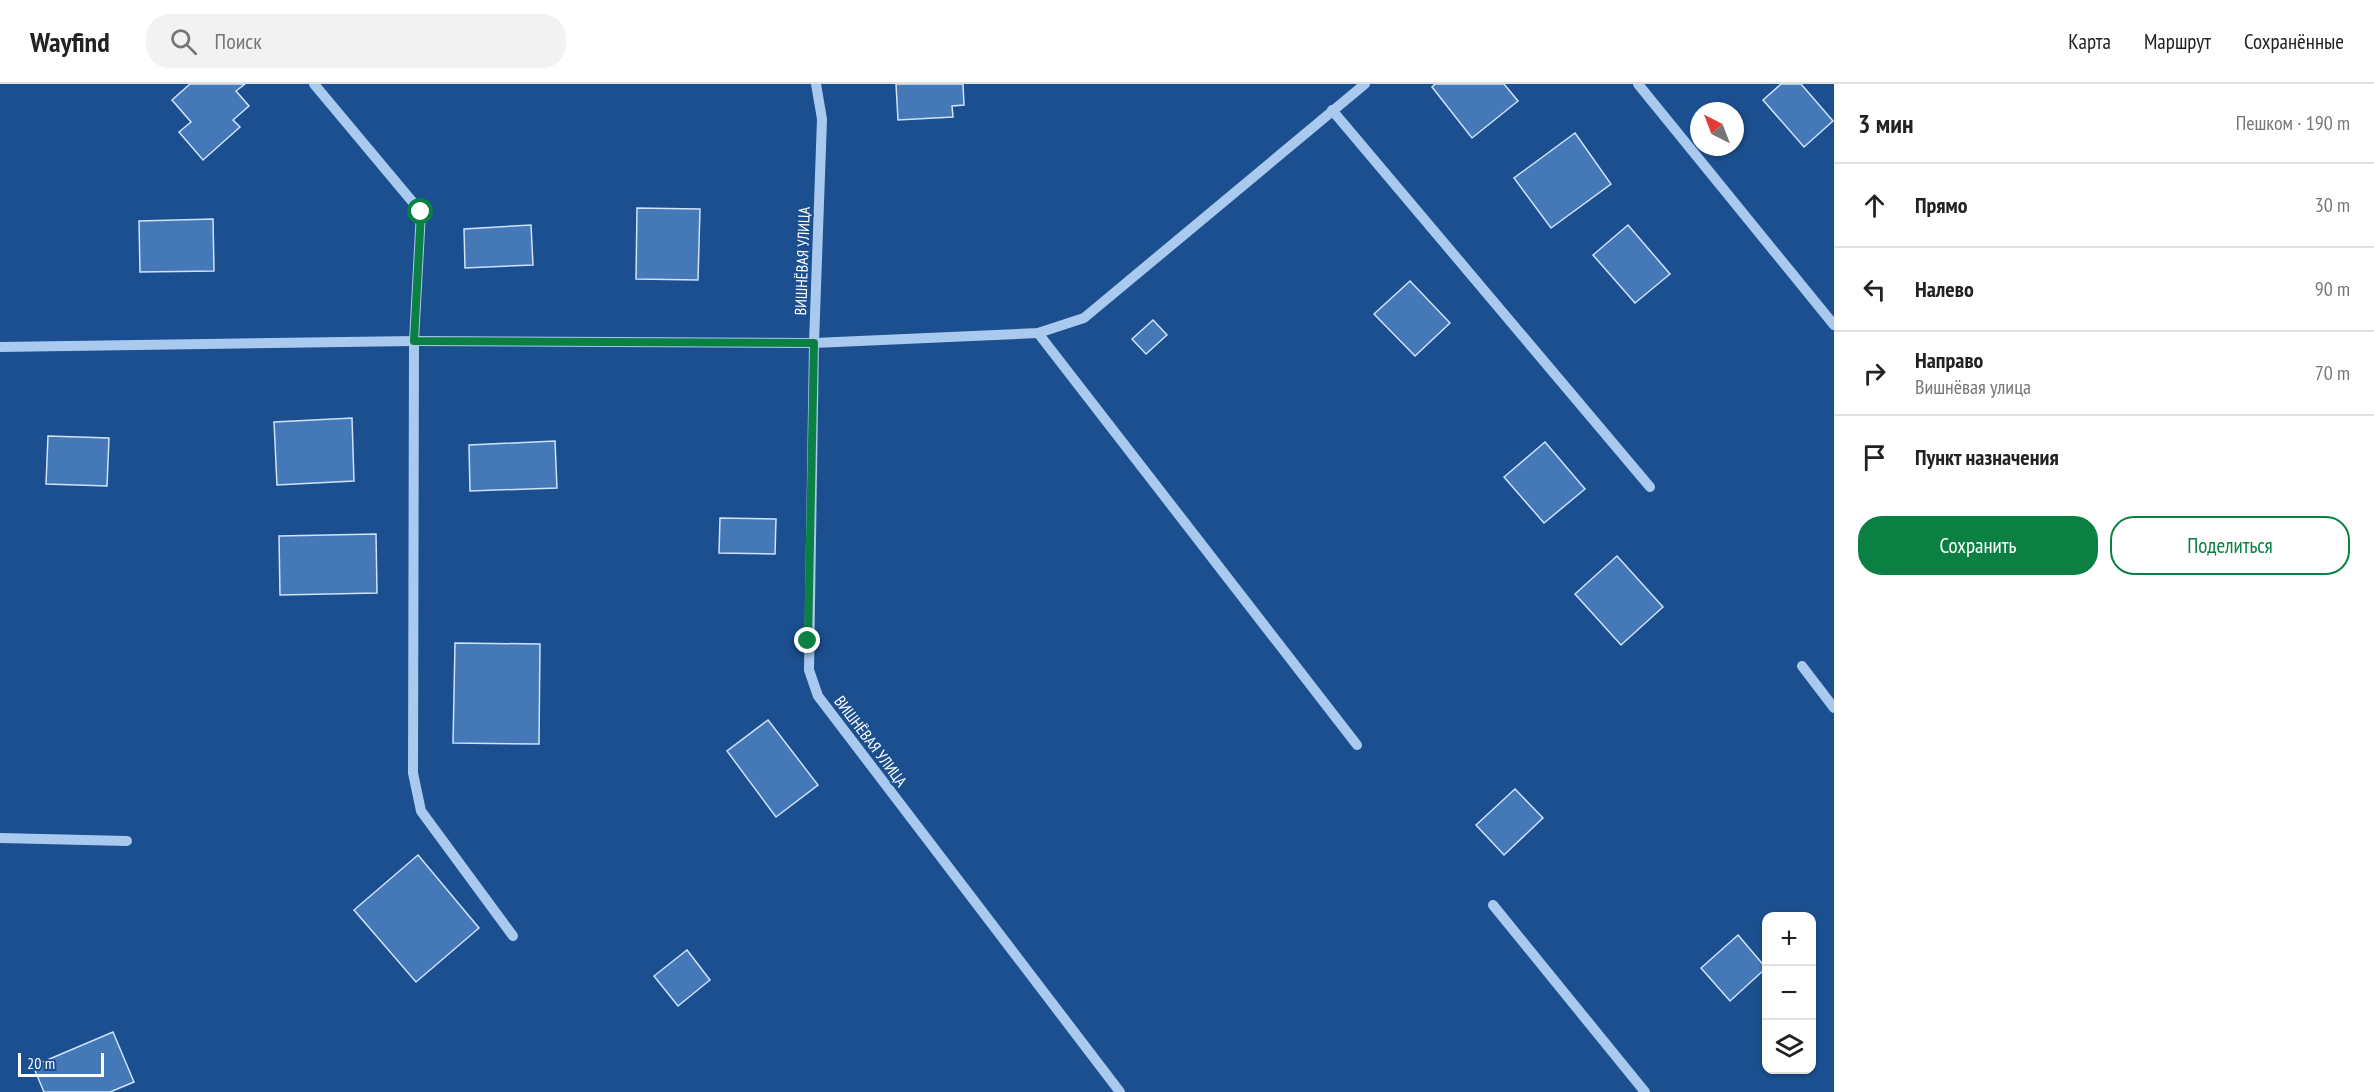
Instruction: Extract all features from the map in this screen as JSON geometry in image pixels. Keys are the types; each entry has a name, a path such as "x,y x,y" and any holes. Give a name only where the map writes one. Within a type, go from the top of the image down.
{"street":[{"path":"314,84 421,212 414,341 413,773 421,811 513,936"},
{"name":"ВИШНЁВАЯ УЛИЦА","path":"816,84 822,119 814,343 809,670 818,696 1120,1092"},
{"path":"0,346 414,341 814,343 1038,333 1084,318 1365,84"},
{"path":"1638,84 1834,325"},
{"path":"1332,110 1650,487"},
{"path":"1038,333 1357,745"},
{"path":"1802,666 1834,708"},
{"path":"0,838 127,841"},
{"path":"1493,905 1645,1092"}],"building":[{"path":"190,84 245,84 236,91 249,106 233,120 240,127 203,160 179,132 191,122 172,100"},
{"path":"896,84 963,84 964,105 952,106 953,117 898,120"},
{"path":"1435,84 1504,84 1518,101 1472,138 1432,87"},
{"path":"1781,84 1801,84 1833,121 1804,147 1763,100"},
{"path":"1575,133 1611,184 1551,228 1514,178"},
{"path":"637,208 700,209 698,280 636,279"},
{"path":"213,219 214,271 140,272 139,221"},
{"path":"531,225 533,265 465,268 464,229"},
{"path":"1628,225 1670,274 1635,303 1593,255"},
{"path":"1410,281 1450,323 1415,356 1374,314"},
{"path":"1153,320 1167,335 1146,354 1132,339"},
{"path":"352,418 354,481 277,485 274,422"},
{"path":"48,436 109,438 107,486 46,484"},
{"path":"555,441 557,488 470,491 469,445"},
{"path":"1545,442 1585,489 1544,523 1504,477"},
{"path":"720,518 776,519 775,554 719,553"},
{"path":"376,534 377,593 280,595 279,536"},
{"path":"1617,556 1663,607 1621,645 1575,594"},
{"path":"455,643 540,644 539,744 453,743"},
{"path":"768,720 818,785 776,817 727,751"},
{"path":"1515,789 1543,818 1504,855 1476,825"},
{"path":"418,855 479,928 416,982 354,910"},
{"path":"1738,935 1762,963 1762,972 1730,1001 1701,968"},
{"path":"687,950 710,980 678,1006 654,976"},
{"path":"113,1032 134,1082 110,1092 44,1092 33,1066"}],"route":[{"path":"421,212 414,341 814,343 808,641"}]}
